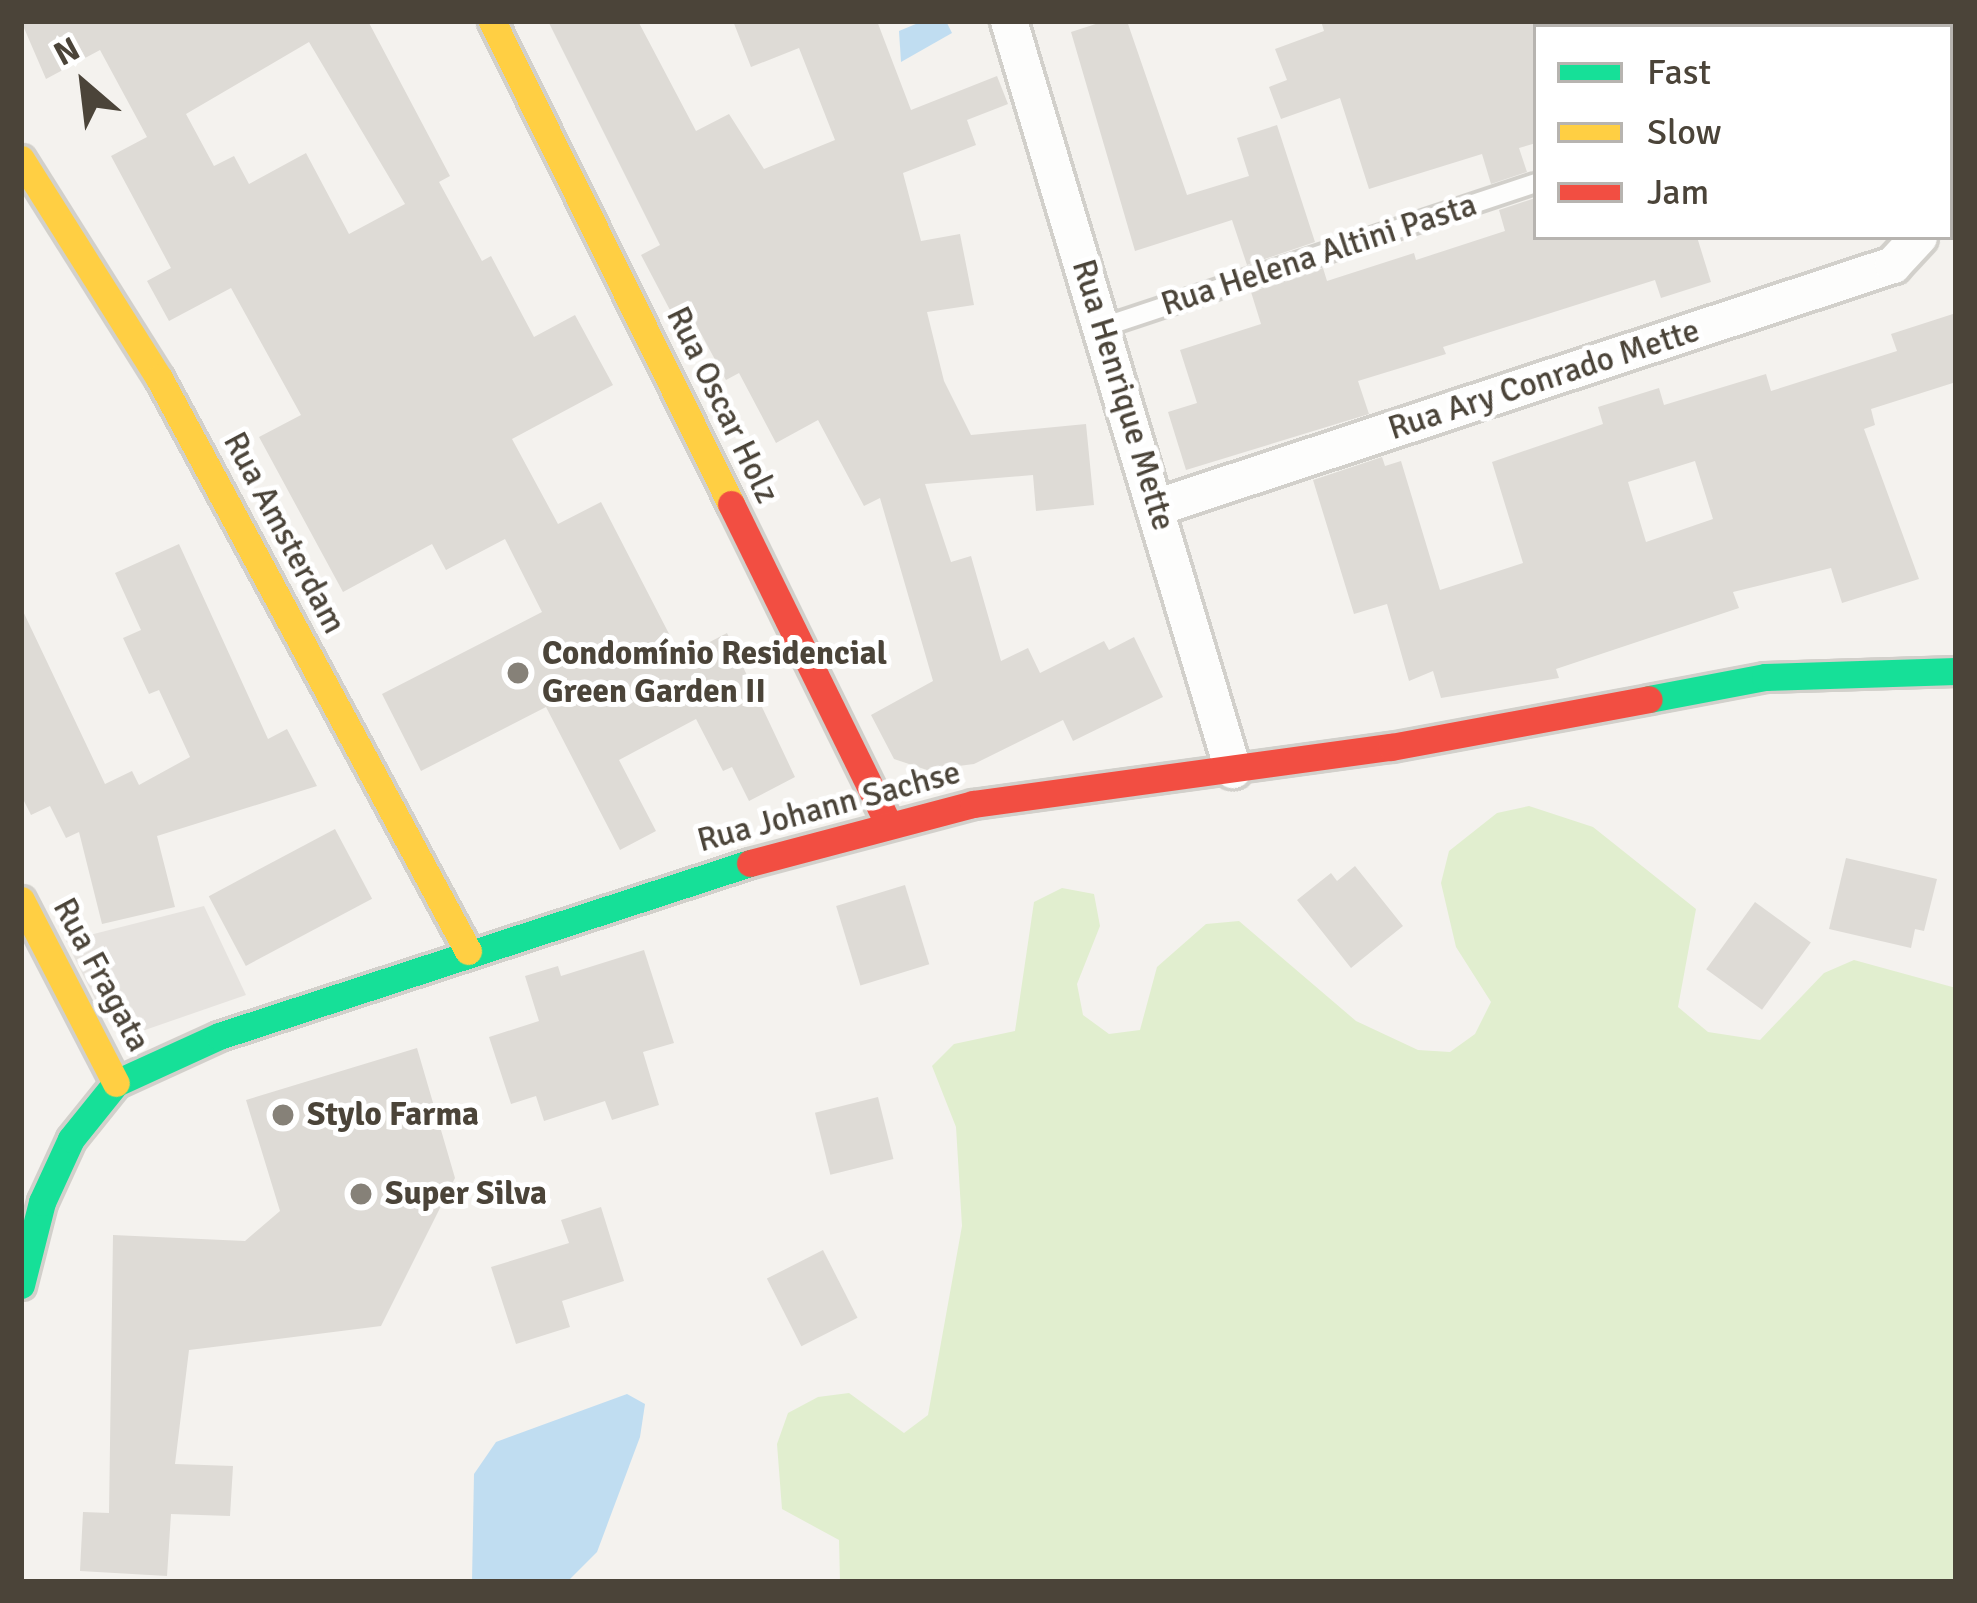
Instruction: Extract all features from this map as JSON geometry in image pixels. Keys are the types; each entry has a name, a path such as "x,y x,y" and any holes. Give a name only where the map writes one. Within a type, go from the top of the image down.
{"street":[{"name":"Rua Oscar Holz","path":"492,21 887,821"},
{"name":"Rua Henrique Mette","path":"1009,21 1233,770"},
{"name":"Rua Amsterdam","path":"21,159 159,377 468,951"},
{"name":"Rua Ary Conrado Mette","path":"1158,507 1893,265 1915,240"},
{"name":"Rua Johann Sachse","path":"21,1285 42,1202 71,1139 116,1083 219,1036 468,951 887,821 1233,770 1765,677 1956,671"},
{"name":"Rua Fragata","path":"21,900 116,1083"}],"lane":[{"name":"Rua Helena Altini Pasta","path":"1103,327 1533,184"}],"green space":[{"path":"1529,806 1593,827 1696,909 1678,1007 1708,1032 1760,1040 1824,973 1854,960 1956,988 1956,1582 840,1582 839,1540 782,1509 777,1444 788,1413 818,1397 849,1393 904,1433 928,1415 962,1226 956,1127 932,1066 954,1044 1015,1031 1034,902 1062,888 1094,894 1100,926 1077,984 1083,1015 1109,1034 1140,1030 1157,967 1206,924 1239,921 1356,1021 1418,1050 1450,1052 1475,1034 1491,1002 1456,947 1441,883 1449,851 1497,813"}],"shaded area":[{"path":"204,906 246,995 145,1030 104,1017 66,941"}],"water":[{"path":"923,21 946,21 952,33 901,62 899,31"},
{"path":"627,1394 645,1404 640,1437 597,1552 567,1582 472,1582 474,1474 496,1442"}],"building":[{"path":"21,21 368,21 450,176 439,182 482,261 491,256 534,337 575,315 613,385 512,439 558,524 601,502 681,657 727,633 795,777 749,801 732,767 723,771 696,719 619,760 656,831 620,850 546,707 421,771 382,694 542,612 505,539 446,570 432,544 343,592 259,437 301,415 231,288 169,321 147,281 171,268 111,156 147,137 100,50 46,79","holes":["309,42 405,204 349,234 306,153 249,184 234,156 214,166 186,114"]},
{"path":"548,21 638,21 696,131 729,114 764,169 835,140 799,48 751,67 733,21 877,21 911,110 997,76 1008,104 967,120 976,145 903,173 921,241 960,234 974,305 927,312 944,381 971,435 1086,424 1094,505 1036,511 1033,475 925,484 951,562 971,556 1001,661 1028,648 1040,673 1104,641 1109,650 1134,637 1163,697 1073,741 1063,720 974,764 927,770 894,759 871,715 933,681 880,498 864,506 818,420 776,443 739,373 726,380 685,304 671,312 641,255 660,245"},
{"path":"1105,21 1127,21 1187,195 1249,176 1237,138 1277,125 1315,242 1247,265 1232,220 1135,251 1071,32"},
{"path":"1321,21 1536,21 1533,144 1519,148 1527,172 1491,184 1482,154 1369,189 1340,98 1281,119 1269,87 1287,80 1275,49 1324,31"},
{"path":"1533,199 1533,240 1698,240 1711,282 1661,298 1655,280 1443,347 1446,354 1358,381 1369,414 1186,470 1168,412 1197,403 1180,350 1261,324 1251,292 1323,268 1327,281 1414,253 1416,260 1505,231 1499,210"},
{"path":"1956,313 1956,382 1871,409 1875,425 1864,429 1919,579 1842,603 1831,568 1733,592 1739,608 1556,669 1559,678 1441,698 1433,671 1409,681 1387,604 1354,614 1313,480 1382,457 1385,466 1401,461 1440,590 1523,563 1492,462 1603,424 1598,407 1659,388 1664,405 1766,374 1771,391 1897,351 1891,334","holes":["1695,461 1713,519 1646,542 1628,482"]},
{"path":"179,544 268,739 287,729 317,786 157,836 175,907 102,924 79,832 66,838 50,806 31,815 21,795 21,607 105,784 132,771 139,785 190,757 159,690 149,694 123,638 141,630 115,573"},
{"path":"335,829 372,899 246,966 209,896"},
{"path":"1846,858 1937,879 1924,931 1915,929 1911,948 1829,929"},
{"path":"1355,866 1403,926 1351,968 1297,900 1331,873 1337,881"},
{"path":"905,885 929,964 860,985 836,906"},
{"path":"1755,902 1811,943 1762,1010 1706,969"},
{"path":"644,950 674,1043 643,1052 659,1105 612,1120 605,1101 544,1121 536,1096 511,1104 489,1037 539,1021 525,976 558,966 561,976"},
{"path":"417,1048 455,1178 381,1326 189,1350 175,1464 233,1466 230,1516 171,1514 167,1576 80,1571 83,1512 109,1513 113,1235 245,1241 280,1211 246,1100"},
{"path":"878,1097 893,1159 830,1175 815,1113"},
{"path":"601,1207 624,1281 562,1301 570,1327 516,1344 491,1267 569,1243 561,1220"},
{"path":"823,1250 858,1318 801,1346 767,1279"}],"traffic: fast":[{"path":"1649,699 1765,677 1956,671"},
{"path":"21,1285 42,1202 71,1139 116,1083 219,1036 750,863"}],"traffic: slow":[{"path":"492,21 731,504"},
{"path":"21,159 159,378 468,951"},
{"path":"21,900 116,1083"}],"traffic: jam":[{"path":"731,504 887,821"},
{"path":"750,863 973,804 1391,747 1649,699"}],"place":[{"name":"Condomínio Residencial Green Garden II","path":"518,673"},
{"name":"Stylo Farma","path":"283,1115"},
{"name":"Super Silva","path":"361,1194"}]}
